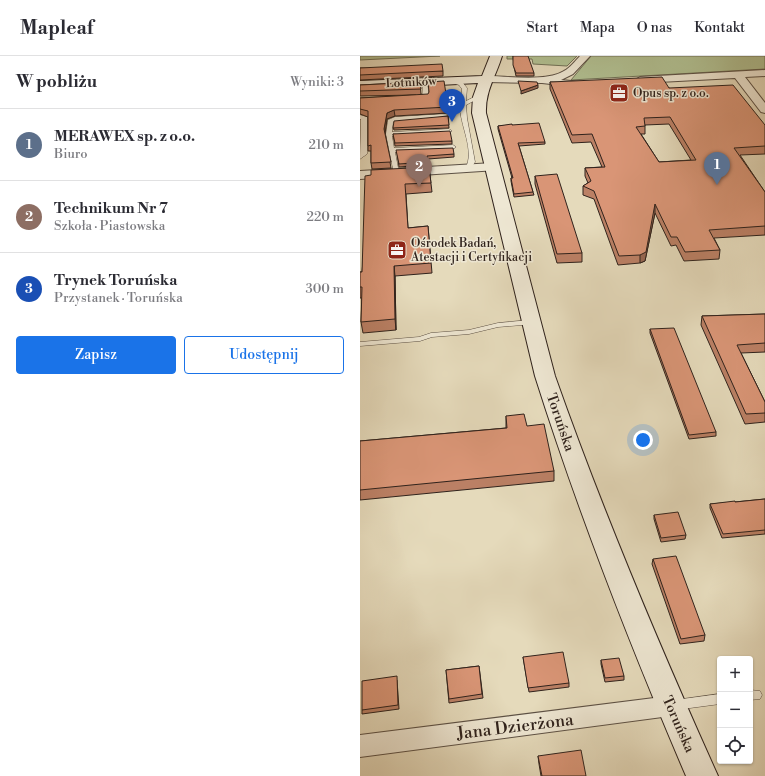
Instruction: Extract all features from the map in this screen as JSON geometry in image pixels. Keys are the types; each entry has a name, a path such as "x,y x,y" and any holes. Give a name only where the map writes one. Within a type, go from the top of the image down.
{"street":[{"name":"Toruńska","path":"496,56 476,93 479,113 545,376 574,459 628,603 670,706 702,776"},
{"path":"476,93 556,78 567,74 585,56"},
{"path":"630,81 765,73"},
{"path":"738,75 765,110"},
{"name":"Lotników","path":"360,85 447,80 476,93"},
{"path":"543,80 565,83 592,83"},
{"path":"360,175 492,167"},
{"name":"Jana Dzierżona","path":"360,746 670,706"}],"lane":[{"path":"447,80 464,86 476,93 472,162 468,169"},
{"path":"411,98 426,97 424,81"},
{"path":"396,173 389,134 390,122 395,119 446,116"},
{"path":"360,117 364,117 364,154 360,157"},
{"path":"389,134 449,130"},
{"path":"391,150 453,147"},
{"path":"360,344 420,339 431,335 469,332 498,324 531,322"},
{"path":"670,706 717,699"}],"green space":[{"path":"360,56 440,56 360,60"},
{"path":"507,56 577,56 567,66 533,64 532,59 507,59"},
{"path":"591,56 765,56 765,69 571,80"}],"building":[{"path":"513,56 528,56 534,73 516,73 513,65"},
{"path":"442,64 443,71 360,75 360,68"},
{"path":"662,77 669,88 733,85 765,125 765,146 734,148 765,192 765,226 709,230 720,250 685,252 677,237 671,237 655,204 646,252 640,255 619,256 594,191 583,186 591,181 585,168 605,167 592,134 572,135 550,82","holes":["670,117 696,160 659,162 636,127 645,126 644,118"]},
{"path":"444,81 448,107 394,110 387,113 384,129 391,162 371,163 371,145 368,146 368,111 360,109 360,98 428,94 428,82"},
{"path":"518,81 537,82 538,85 521,91"},
{"path":"420,82 421,89 360,91 360,85"},
{"path":"448,116 449,125 393,128 394,121"},
{"path":"539,123 545,142 518,143 533,192 514,194 511,178 513,178 498,126"},
{"path":"450,131 452,141 395,143 393,134"},
{"path":"453,148 454,154 427,156 428,162 399,164 396,150"},
{"path":"429,167 431,183 405,184 408,228 428,226 431,263 394,266 395,319 361,322 362,287 360,287 360,272 362,272 365,176 371,175 371,170"},
{"path":"557,174 582,253 557,254 535,176"},
{"path":"765,314 765,343 737,345 765,402 765,413 746,414 702,316"},
{"path":"674,328 716,432 689,435 650,329"},
{"path":"524,414 527,426 544,424 554,471 360,490 360,441 507,428 506,416"},
{"path":"765,499 765,530 723,534 710,504 735,501"},
{"path":"678,512 686,535 661,538 654,515"},
{"path":"676,556 705,635 681,639 653,559"},
{"path":"563,652 569,683 528,688 523,657"},
{"path":"619,658 624,676 605,678 601,660"},
{"path":"479,666 482,694 449,699 446,670"},
{"path":"397,676 398,705 362,710 362,681"},
{"path":"581,750 586,776 542,776 538,756"}],"place":[{"name":"Opus sp. z o.o.","path":"619,93"},
{"name":"Trynek Toruńska","path":"452,122"},
{"name":"MERAWEX sp. z o.o.","path":"717,185"},
{"name":"Technikum Nr 7","path":"419,187"},
{"name":"Ośrodek Badań, Atestacji i Certyfikacji","path":"397,250"}]}
